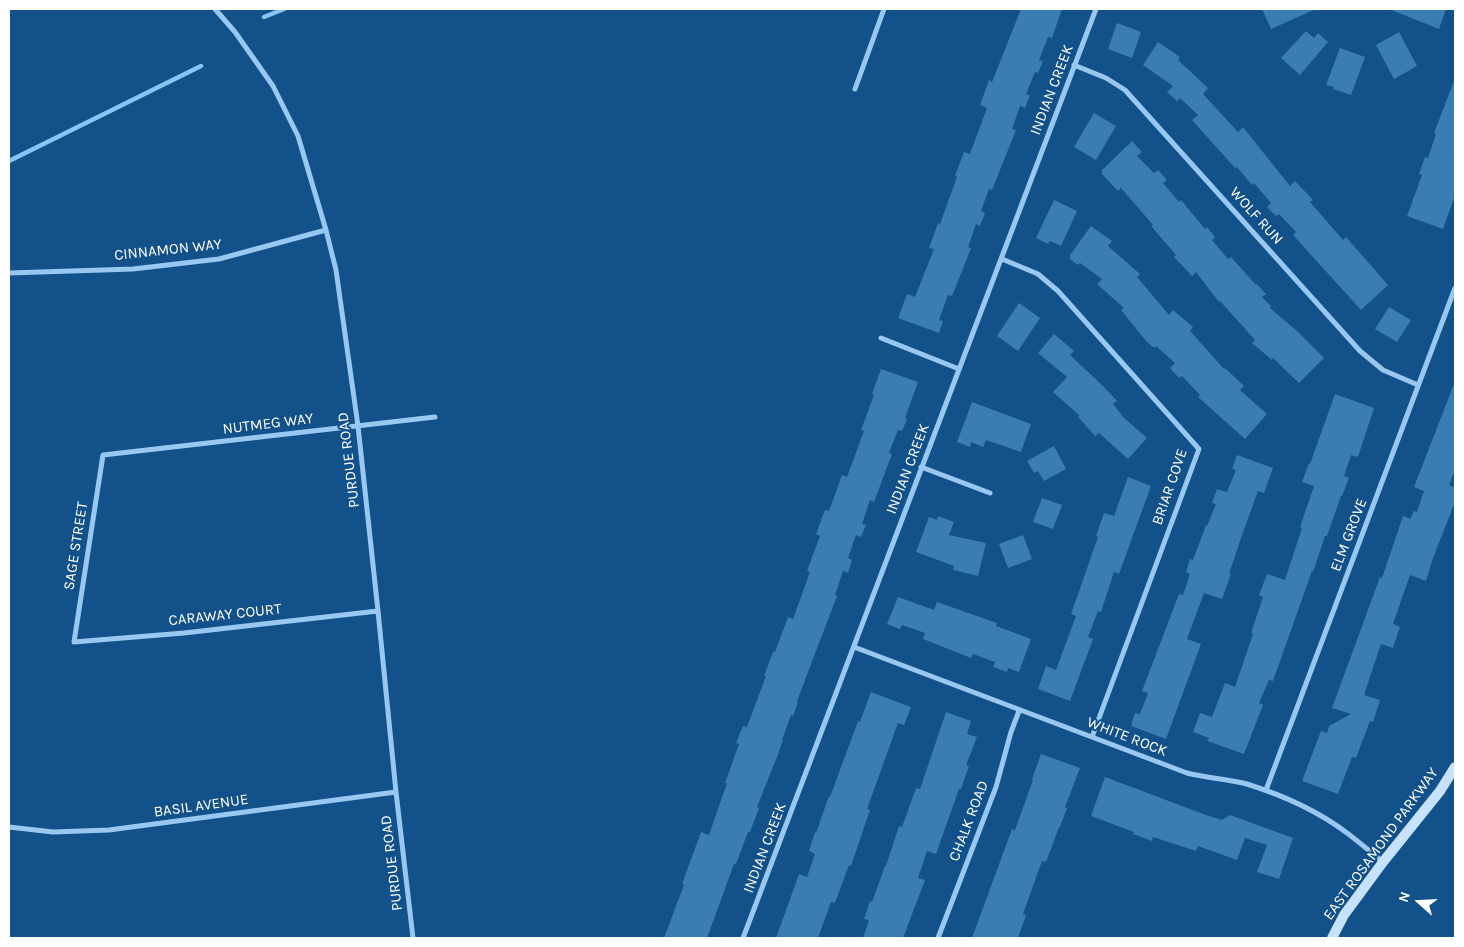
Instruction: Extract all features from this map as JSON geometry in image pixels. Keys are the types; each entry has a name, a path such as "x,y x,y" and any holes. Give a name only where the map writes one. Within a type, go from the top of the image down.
{"street":[{"name":"PURDUE ROAD","path":"215,9 235,32 273,86 298,136 336,270 358,426 413,938"},
{"path":"855,89 884,9"},
{"name":"INDIAN CREEK","path":"744,938 1096,9"},
{"name":"WOLF RUN","path":"1074,65 1106,78 1125,90 1360,351 1384,370 1418,385"},
{"name":"CINNAMON WAY","path":"9,273 133,269 219,259 326,230"},
{"name":"BRIAR COVE","path":"1002,259 1038,274 1058,291 1199,449 1092,737"},
{"name":"ELM GROVE","path":"1266,790 1455,288"},
{"path":"881,338 959,369"},
{"name":"NUTMEG WAY","path":"103,455 435,417"},
{"name":"SAGE STREET","path":"74,642 103,455"},
{"path":"921,467 990,493"},
{"name":"CARAWAY COURT","path":"74,642 378,611"},
{"name":"WHITE ROCK","path":"854,647 1187,773 1266,790 1330,821 1383,862"},
{"name":"CHALK ROAD","path":"938,938 996,786 1019,710"},
{"name":"EAST ROSAMOND PARKWAY","path":"1332,938 1344,915 1383,862 1440,791 1455,767"},
{"name":"BASIL AVENUE","path":"9,827 53,832 109,830 396,792"}],"building":[{"path":"1021,9 1062,9 1052,38 1048,37 1039,60 1043,61 1038,73 1035,72 1026,94 1030,95 1025,108 1020,106 1012,129 1016,130 992,190 989,189 981,211 985,213 980,226 976,224 968,247 971,248 966,261 952,296 948,295 939,320 943,321 939,333 898,318 907,294 915,297 934,249 929,248 938,223 940,224 964,152 970,154 987,108 980,105 989,80 992,82"},
{"path":"1262,9 1316,9 1271,29"},
{"path":"1389,9 1446,9 1439,29"},
{"path":"1117,23 1141,32 1132,58 1108,49"},
{"path":"1306,31 1314,38 1318,33 1328,42 1300,75 1281,58"},
{"path":"1399,32 1417,66 1394,79 1376,45"},
{"path":"1158,42 1180,57 1178,60 1208,88 1203,94 1238,132 1243,127 1290,186 1295,181 1313,200 1310,202 1343,240 1346,237 1388,285 1361,310 1293,235 1296,232 1279,214 1276,216 1267,207 1271,203 1254,183 1252,185 1237,167 1235,168 1192,120 1198,115 1180,98 1177,101 1167,92 1173,86 1143,65"},
{"path":"1340,48 1365,57 1351,95 1326,85"},
{"path":"1454,81 1455,195 1443,229 1407,216 1422,175 1419,174 1425,157 1428,158 1436,134 1434,133"},
{"path":"1094,113 1116,126 1096,160 1074,147"},
{"path":"1132,141 1142,152 1137,156 1154,173 1158,170 1167,180 1163,183 1179,202 1181,200 1205,229 1207,227 1215,237 1212,240 1228,259 1231,257 1266,294 1262,297 1271,306 1270,308 1324,358 1299,383 1273,358 1272,360 1252,343 1255,340 1219,302 1196,272 1192,276 1174,257 1176,255 1151,226 1153,225 1121,188 1118,191 1102,174 1102,170"},
{"path":"1054,200 1077,211 1061,246 1050,241 1048,244 1036,238"},
{"path":"1091,226 1112,241 1108,246 1140,274 1137,277 1169,315 1173,310 1193,327 1190,331 1224,369 1244,386 1240,390 1267,414 1245,439 1198,397 1200,395 1182,376 1179,378 1170,368 1175,363 1156,346 1154,348 1146,341 1121,310 1124,308 1097,284 1102,279 1080,263 1078,265 1070,259 1070,255"},
{"path":"1019,303 1040,318 1018,351 997,336"},
{"path":"1389,307 1411,320 1397,342 1375,329"},
{"path":"1054,334 1074,351 1070,355 1117,401 1113,404 1124,418 1147,438 1128,459 1099,433 1095,436 1078,417 1080,416 1053,392 1067,377 1038,353"},
{"path":"881,369 918,382 905,418 907,419 902,431 898,430 889,453 892,454 874,502 870,500 862,524 866,525 861,537 856,535 848,558 852,560 848,573 843,571 835,595 837,596 757,807 759,808 750,832 748,832 736,864 734,864 707,938 664,938 701,832 709,835 739,744 736,743 743,726 747,727 766,676 764,676 788,617 793,619 810,572 807,571 820,536 816,534 825,510 829,511 842,475 847,477 864,431 861,430"},
{"path":"1454,384 1455,470 1449,485 1455,488 1455,502 1426,581 1410,575 1393,624 1400,627 1393,648 1381,644 1364,695 1380,700 1373,722 1370,721 1356,758 1352,757 1338,794 1302,781 1321,731 1327,733 1329,726 1351,714 1332,708 1380,577 1382,578 1403,516 1410,519 1414,511 1417,512 1424,491 1414,487"},
{"path":"1335,394 1374,408 1358,457 1351,455 1344,476 1349,478 1327,536 1325,536 1273,681 1269,680 1259,703 1263,705 1244,754 1207,741 1209,738 1193,732 1200,713 1212,717 1225,683 1235,687 1253,634 1251,633 1263,597 1259,595 1267,574 1285,580 1314,486 1302,482"},
{"path":"972,402 1031,424 1021,452 986,440 983,447 971,442 970,447 957,442"},
{"path":"1054,446 1066,469 1044,481 1038,471 1034,473 1027,461"},
{"path":"1237,455 1273,468 1264,493 1258,491 1222,599 1204,593 1187,639 1201,644 1166,739 1131,726 1135,713 1140,714 1148,693 1142,691 1179,594 1183,595 1190,574 1186,572 1190,559 1193,560 1216,504 1212,503 1217,489 1227,492 1236,470 1232,469"},
{"path":"1128,477 1151,486 1119,574 1114,572 1101,612 1098,611 1088,637 1093,639 1070,701 1038,689 1046,666 1056,670 1076,616 1071,614 1098,537 1096,536 1104,513 1114,516"},
{"path":"1042,498 1062,505 1053,529 1033,522"},
{"path":"938,516 954,522 949,535 986,543 978,576 953,570 954,566 916,552 929,517 937,520"},
{"path":"1023,535 1032,559 1008,568 999,544"},
{"path":"898,597 934,610 937,602 997,623 996,626 1031,639 1019,672 1008,668 1007,672 993,667 995,662 973,654 971,658 923,639 925,633 902,625 900,629 887,624"},
{"path":"871,692 911,707 904,725 898,723 867,809 870,810 851,866 849,865 835,903 831,902 818,938 776,938 799,874 807,877 815,854 809,851 815,832"},
{"path":"946,712 971,721 967,734 977,737 966,765 969,766 961,789 959,789 936,854 927,851 918,878 925,880 903,938 863,938 869,920 864,919 870,901 872,902 886,866 899,826 902,827 916,788 920,789"},
{"path":"1041,754 1080,768 1065,807 1067,808 1060,827 1046,862 1042,861 1023,914 1026,915 1018,938 972,938 1012,829 1015,830"},
{"path":"1105,777 1206,815 1222,820 1230,815 1293,838 1279,879 1257,872 1267,845 1245,838 1237,860 1198,846 1196,851 1153,837 1152,841 1133,834 1134,832 1091,816"}],"waterway":[{"path":"264,17 284,9"},
{"path":"9,161 201,66"}]}
